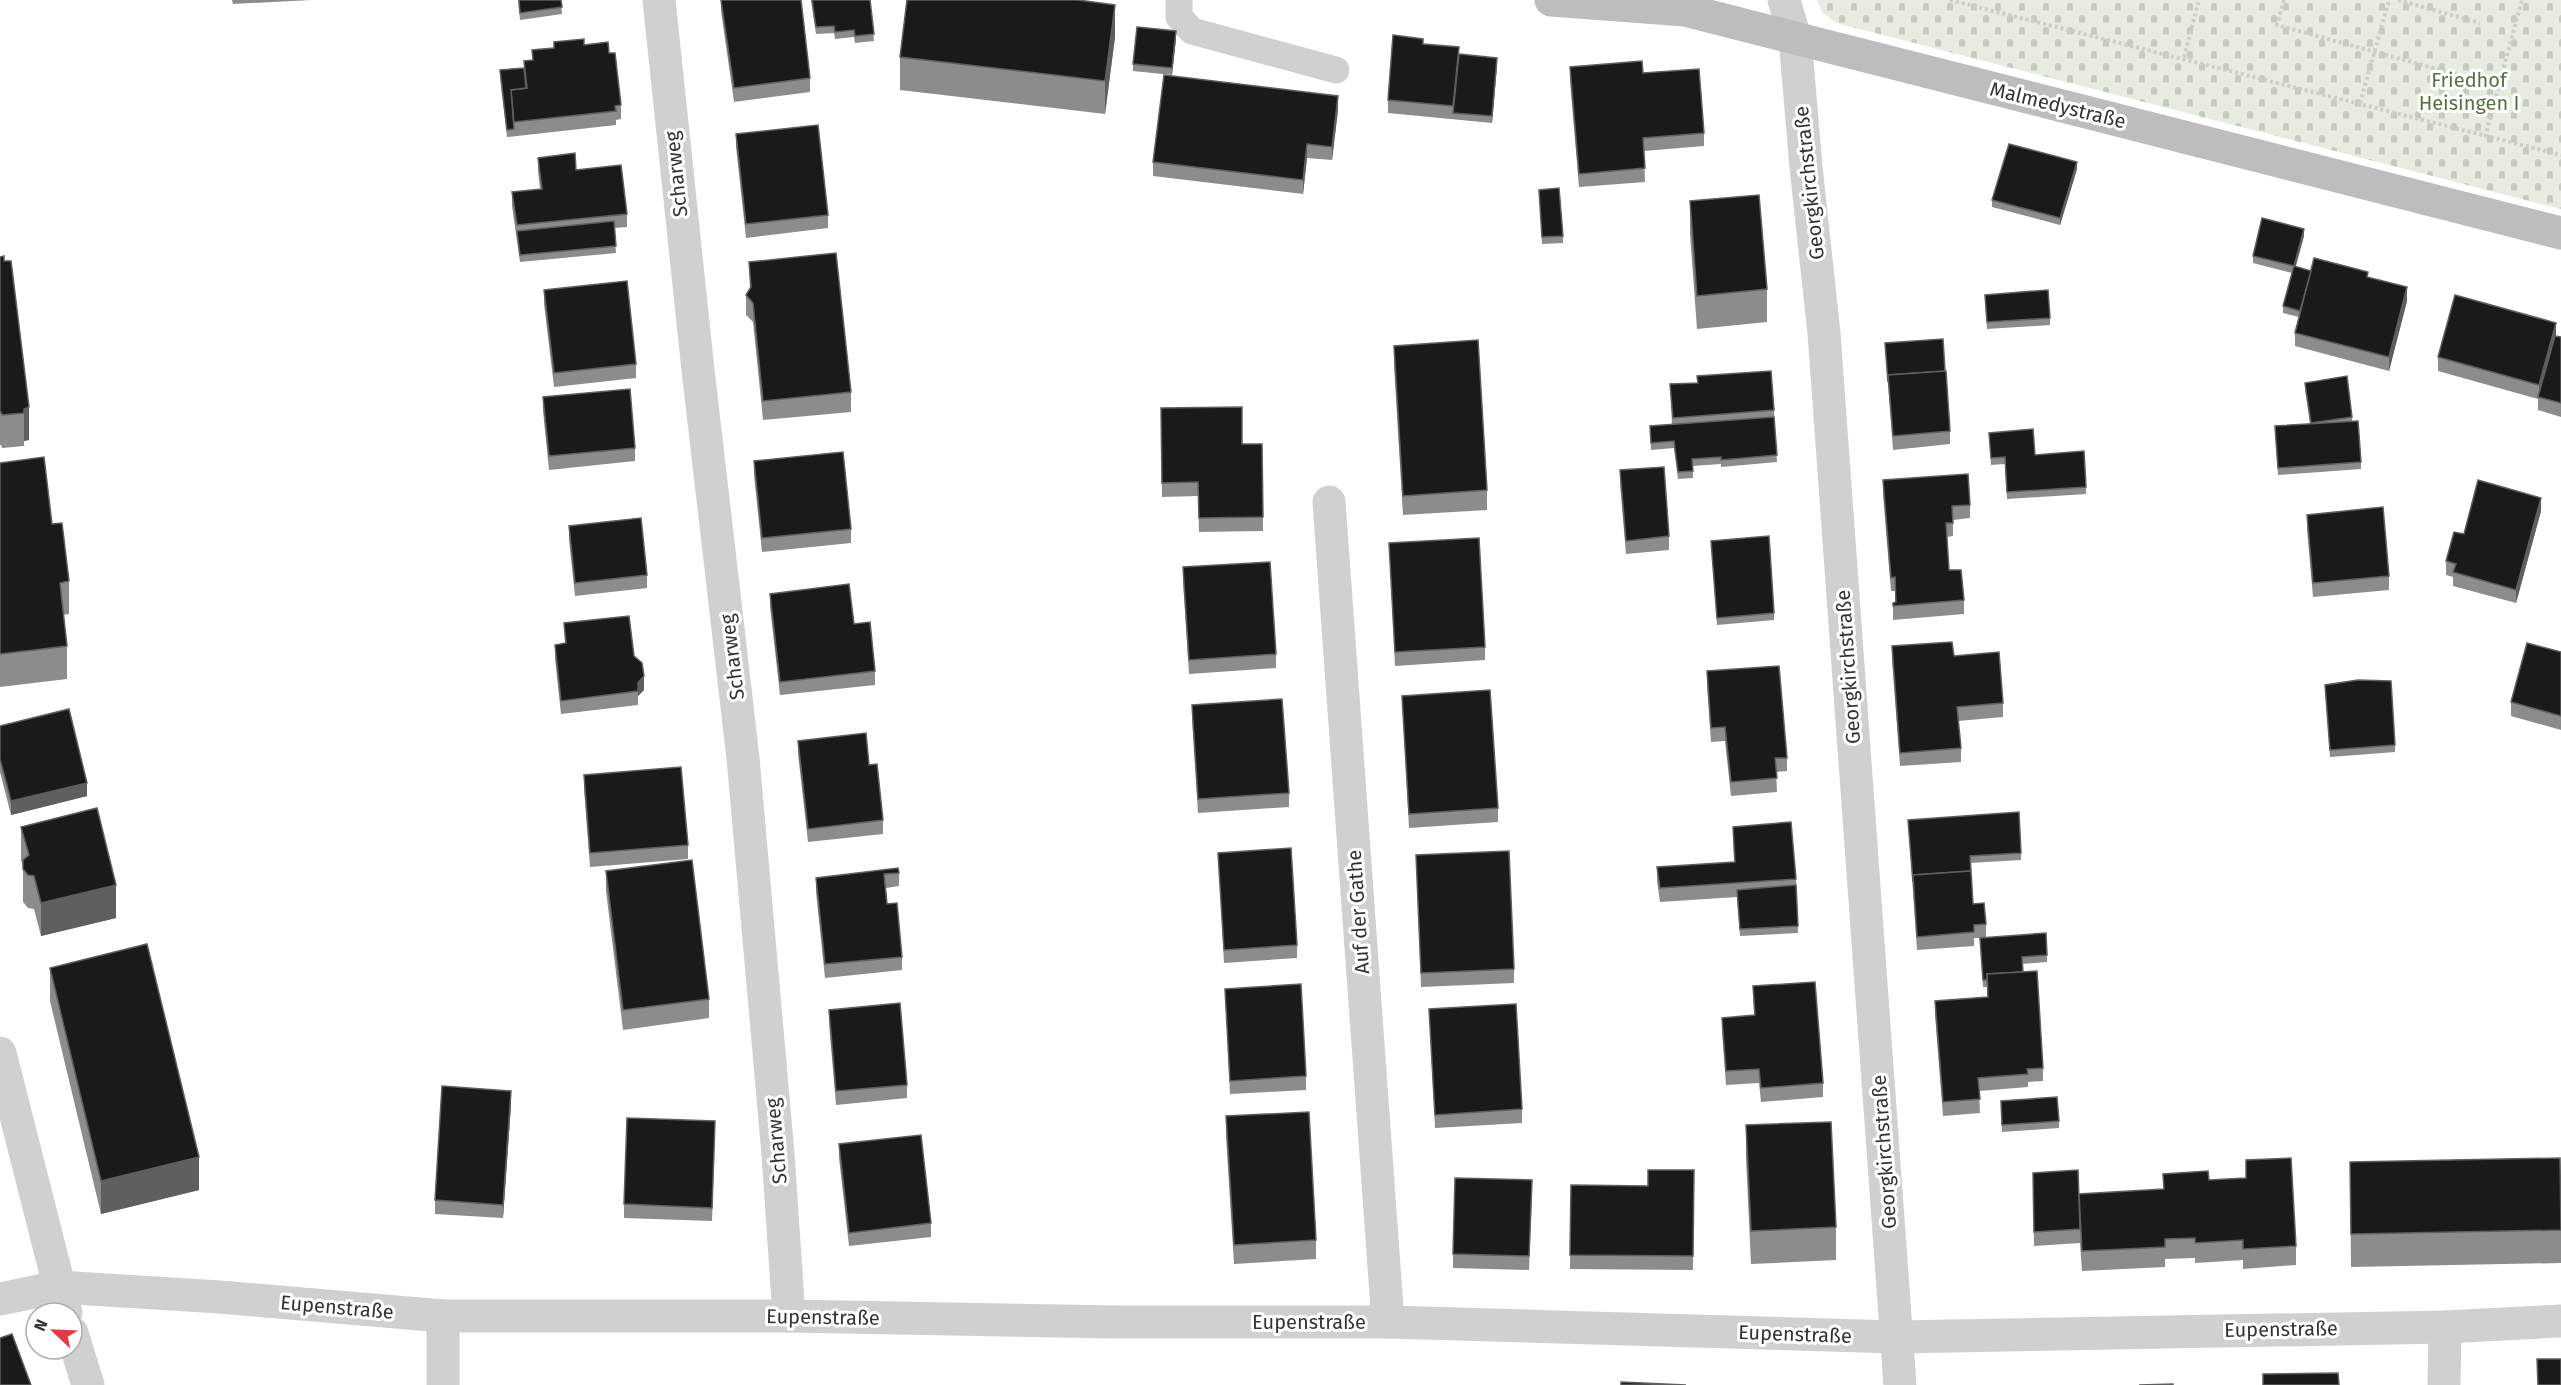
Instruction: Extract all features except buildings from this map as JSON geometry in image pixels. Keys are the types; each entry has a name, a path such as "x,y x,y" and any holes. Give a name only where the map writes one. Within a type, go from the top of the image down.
{"street":[{"name":"Scharweg","path":"659,0 698,370 743,758 778,1154 789,1316"},
{"name":"Malmedystraße","path":"1551,0 1690,5 1795,38 2561,233"},
{"name":"Georgkirchstraße","path":"1784,0 1795,38 1824,333 1900,1385"},
{"name":"Auf der Gathe","path":"1329,502 1388,1322"},
{"path":"0,1053 62,1300"},
{"name":"Eupenstraße","path":"0,1299 220,1297 443,1316 789,1316 1118,1322 1388,1322 1897,1336 2445,1327 2561,1321"},
{"path":"443,1316 443,1385"},
{"path":"2444,1385 2445,1327"},
{"path":"81,1361 88,1385"}],"lane":[{"path":"1179,0 1179,17 1192,31 1336,70"}],"path":[{"path":"1950,0 2184,57 2561,155"},
{"path":"2184,57 2199,0"},
{"path":"2284,0 2277,25 2499,86"},
{"path":"2360,103 2389,0"},
{"path":"2398,0 2481,23"},
{"path":"2485,137 2522,0"}],"green space":[{"name":"Friedhof Heisingen I","path":"1817,0 2561,0 2561,209 1836,23 1822,12"}]}
